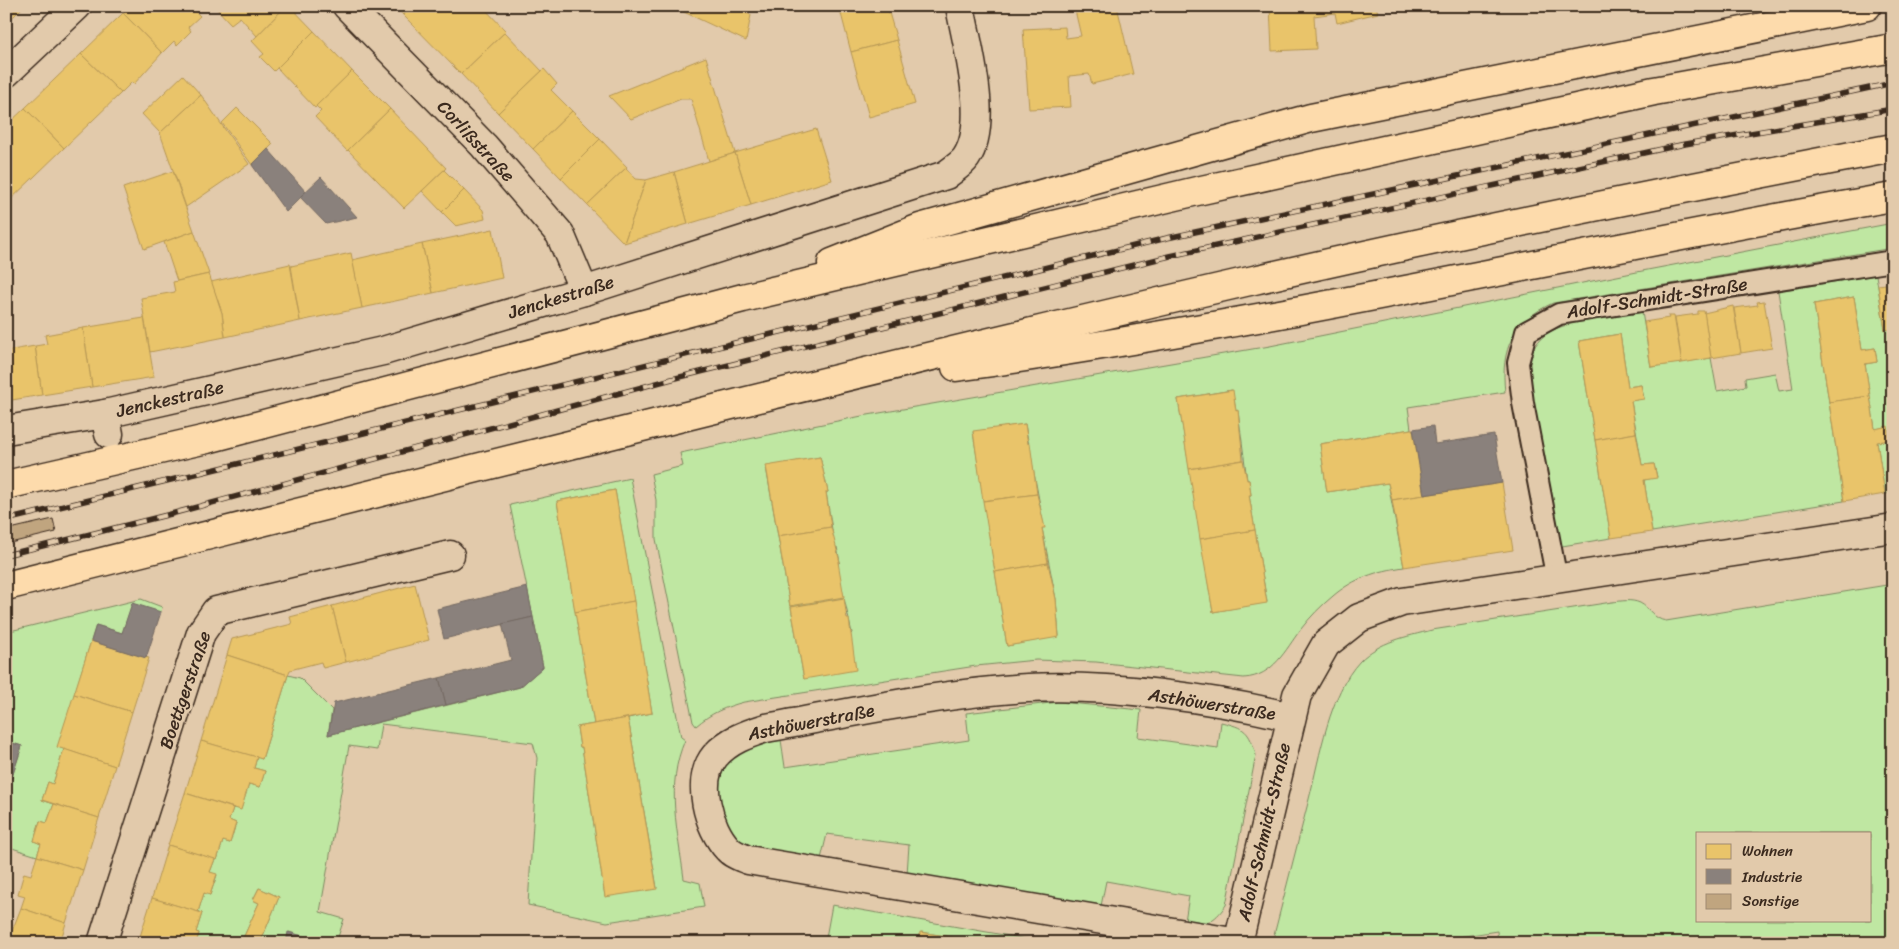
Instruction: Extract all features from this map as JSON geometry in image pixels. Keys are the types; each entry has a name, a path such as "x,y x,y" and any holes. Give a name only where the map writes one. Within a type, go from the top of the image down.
{"highway":[{"path":"743,298 920,228 1310,118 1867,6"},
{"path":"6,485 207,439 743,298 1197,191 1654,91 1893,48"},
{"path":"6,586 794,390 1266,277 1638,197 1893,148"},
{"path":"794,390 1039,356 1403,291 1776,217 1893,197"}],"street":[{"path":"6,74 77,6"},
{"name":"Corlißstraße","path":"347,6 484,146 560,234 584,291"},
{"name":"Jenckestraße","path":"6,430 107,424 382,351 584,291 946,175 966,159 973,143 978,118 960,6"},
{"name":"Adolf-Schmidt-Straße","path":"1238,943 1297,695 1326,644 1358,618 1402,602 1893,528"},
{"name":"Boettgerstraße","path":"102,943 201,633 216,611 450,555"},
{"name":"Asthöwerstraße","path":"1238,943 748,860 729,851 716,834 709,815 704,782 715,756 741,735 766,728 961,694 1029,688 1092,688 1206,701 1291,717"}],"lane":[{"name":"Adolf-Schmidt-Straße","path":"1557,580 1520,383 1518,364 1526,332 1559,314 1893,261"}],"green space":[{"path":"1893,223 1893,248 1553,303 1528,318 1512,338 1505,362 1505,392 1408,407 1411,429 1320,444 1327,492 1388,483 1404,567 1366,576 1349,584 1308,620 1278,661 1254,676 1244,678 1096,662 1036,660 976,666 744,702 718,711 696,726 693,722 656,539 656,500 651,474 683,466 680,453 862,416 1270,346 1637,272","holes":["1232,390 1236,411 1238,411 1247,480 1249,480 1251,495 1249,495 1267,602 1213,612 1178,399","1025,424 1056,599 1059,636 1007,646 973,432","820,457 828,492 826,492 835,548 837,547 840,562 790,606 766,467","844,598 852,633 804,679 791,607"]},
{"path":"1876,275 1885,330 1893,329 1893,493 1885,494 1877,442 1890,440 1888,427 1875,429 1865,364 1877,362 1875,348 1862,350 1854,297 1814,304 1844,501 1652,532 1644,480 1657,477 1654,464 1642,465 1631,401 1644,398 1641,385 1628,387 1620,334 1579,341 1611,538 1556,547 1527,368 1536,345 1549,332 1568,325 1642,312 1651,367 1711,358 1717,391 1746,386 1745,378 1775,373 1779,391 1793,389 1778,291"},
{"path":"630,478 681,737 685,740 679,757 674,792 676,826 684,879 700,883 704,907 607,922 528,905 537,758 533,743 381,724 377,750 349,746 320,912 344,919 336,943 326,943 289,932 286,943 260,943 279,897 259,888 253,900 259,903 241,943 196,943 199,933 196,932 202,913 198,912 204,893 210,895 217,875 210,872 215,859 217,860 223,841 230,843 236,823 229,820 233,808 241,809 249,784 260,787 265,771 254,768 257,757 262,759 288,675 300,678 332,710 328,735 520,687 543,667 510,505","holes":["615,490 652,713 628,718 657,888 605,896 582,747 580,747 577,727 594,724 557,501"]},
{"path":"1893,584 1893,943 1498,943 1497,931 1419,943 1272,943 1327,726 1340,690 1349,675 1368,654 1385,644 1432,630 1619,601 1640,603 1666,621"},
{"path":"141,599 162,607 161,612 122,633 96,625 58,747 64,749 53,784 48,782 42,800 54,804 47,823 40,821 34,841 41,844 37,856 6,846 6,796 22,746 6,741 6,632"},
{"path":"1059,702 1141,710 1138,737 1218,748 1221,722 1241,728 1248,735 1256,755 1226,905 1213,919 1199,923 1185,921 1189,896 1106,881 1101,906 907,874 909,845 827,834 821,859 763,850 749,845 737,837 721,815 718,789 721,776 727,764 737,753 758,744 781,740 785,767 969,740 966,713"},
{"path":"832,905 1050,943 963,943 963,939 921,932 919,943 825,943"}],"building: Wohnen":[{"path":"6,6 24,6 6,24"},
{"path":"130,6 190,6 200,16 188,27 191,31 177,45 174,41 162,53 123,13"},
{"path":"286,6 257,36 240,17 231,24 215,7"},
{"path":"286,6 290,6 314,31 274,71 260,57 264,54 252,41"},
{"path":"395,6 412,6 403,15"},
{"path":"412,6 482,6 506,31 461,74 403,15"},
{"path":"671,6 732,6 751,15 746,41"},
{"path":"839,6 887,6 897,40 851,52"},
{"path":"1074,6 1117,6 1133,74 1092,84 1089,74 1069,76 1071,107 1029,109 1023,29 1065,27 1066,38 1081,36"},
{"path":"1270,6 1376,6 1378,13 1337,23 1335,13 1314,16 1316,49 1272,51"},
{"path":"123,13 162,53 134,84 132,82 121,93 81,54"},
{"path":"314,31 352,71 315,108 277,68"},
{"path":"505,32 542,71 498,113 461,74"},
{"path":"897,40 915,104 869,117 851,52"},
{"path":"81,54 121,93 64,148 25,108"},
{"path":"706,57 735,153 709,161 691,99 681,99 631,119 609,96"},
{"path":"544,69 557,84 551,90 572,111 533,149 498,113"},
{"path":"352,71 390,109 347,151 315,117 321,111 316,106"},
{"path":"183,75 201,95 160,133 142,114"},
{"path":"201,95 249,164 186,207 160,133"},
{"path":"25,108 64,148 6,204 6,126"},
{"path":"237,108 273,144 252,165 222,123"},
{"path":"390,109 446,168 404,208 348,150"},
{"path":"572,111 600,139 561,178 533,149"},
{"path":"816,129 832,180 751,205 735,153"},
{"path":"600,139 627,167 587,205 561,178"},
{"path":"735,153 751,205 688,224 674,172"},
{"path":"626,168 636,179 646,180 624,243 587,205"},
{"path":"444,170 464,190 442,212 422,191"},
{"path":"173,171 194,231 144,249 123,188"},
{"path":"674,172 688,224 624,243 646,180"},
{"path":"464,190 483,210 485,219 456,226 442,212"},
{"path":"6,205 12,210 6,216"},
{"path":"493,229 502,278 433,293 422,244"},
{"path":"194,231 209,274 177,281 164,242"},
{"path":"422,244 433,293 362,308 352,260"},
{"path":"351,253 362,308 300,321 291,266"},
{"path":"290,264 300,321 225,337 222,313 211,282"},
{"path":"209,274 222,313 225,337 150,352 141,298 175,292 173,282"},
{"path":"1893,283 1893,329 1885,330 1878,285"},
{"path":"1854,297 1862,350 1875,348 1877,362 1865,364 1870,396 1829,402 1814,304"},
{"path":"1764,301 1772,348 1741,353 1734,308 1758,305 1757,302"},
{"path":"1733,306 1741,353 1711,358 1704,313"},
{"path":"1698,311 1704,311 1711,358 1682,363 1675,317 1698,314"},
{"path":"1668,316 1674,316 1682,363 1651,367 1644,322 1669,318"},
{"path":"144,318 154,377 92,387 83,328"},
{"path":"83,328 92,387 42,395 35,346 47,344 45,335"},
{"path":"1620,334 1628,387 1641,385 1644,399 1631,401 1636,433 1595,440 1579,341"},
{"path":"35,346 42,395 6,401 6,351"},
{"path":"1233,390 1236,411 1238,410 1243,460 1189,469 1178,399"},
{"path":"1870,396 1875,429 1888,426 1890,440 1877,442 1885,494 1844,501 1829,402"},
{"path":"1025,424 1028,444 1030,443 1037,494 983,501 973,431"},
{"path":"1413,429 1424,495 1392,500 1388,483 1327,492 1320,444"},
{"path":"1636,433 1642,465 1654,464 1657,478 1644,480 1652,532 1611,538 1595,440"},
{"path":"820,457 828,492 826,492 831,527 778,536 766,466"},
{"path":"1243,460 1247,480 1249,480 1251,495 1249,495 1255,530 1200,539 1189,469"},
{"path":"1502,483 1513,550 1404,567 1392,500"},
{"path":"615,490 634,601 575,612 557,501"},
{"path":"1037,494 1045,528 1042,528 1048,563 995,572 983,501"},
{"path":"831,527 840,562 838,562 844,597 790,606 778,536"},
{"path":"1255,530 1267,603 1213,612 1200,539"},
{"path":"1048,563 1056,599 1059,637 1007,646 995,572"},
{"path":"415,584 429,640 346,662 332,606"},
{"path":"844,598 856,670 804,679 791,607"},
{"path":"634,601 652,713 594,724 575,612"},
{"path":"332,606 346,662 323,668 321,662 290,670 288,675 227,655 232,639 292,624 290,617"},
{"path":"91,641 149,658 132,712 74,694"},
{"path":"227,655 288,675 262,759 201,741"},
{"path":"74,694 132,712 115,766 57,747"},
{"path":"628,718 657,889 605,897 582,747 580,747 577,727"},
{"path":"201,741 257,757 254,768 265,771 260,787 249,784 241,810 185,793"},
{"path":"64,749 115,766 99,818 42,800 48,782 53,784"},
{"path":"185,793 233,808 229,820 236,823 230,843 223,841 217,860 168,845"},
{"path":"54,804 99,818 83,870 37,856 41,844 34,841 40,821 47,823"},
{"path":"168,845 215,859 210,872 217,874 210,895 204,893 198,912 152,898"},
{"path":"37,856 83,870 66,923 21,908 25,896 18,894 24,873 31,875"},
{"path":"259,888 279,897 260,943 241,943 259,903 253,900"},
{"path":"152,898 202,913 196,932 199,933 196,943 138,943"},
{"path":"21,908 66,923 60,943 6,943 6,928 12,931"},
{"path":"920,932 964,939 963,943 919,943"}],"building: Industrie":[{"path":"268,149 306,192 286,212 252,165"},
{"path":"321,177 357,217 326,224 300,197"},
{"path":"1433,426 1435,444 1494,435 1502,483 1424,495 1413,429"},
{"path":"527,587 533,617 444,639 437,609"},
{"path":"132,603 161,612 146,658 91,641 96,625 122,633"},
{"path":"533,617 543,667 520,687 446,705 439,678 511,660 502,624"},
{"path":"439,678 446,705 328,735 334,703"},
{"path":"6,741 22,746 8,789 6,788"},
{"path":"288,932 326,943 286,943"}],"building: Sonstige":[{"path":"53,519 56,532 6,544 6,530"}],"railway":[{"path":"6,520 1167,238 1893,83"},
{"path":"6,555 171,514 672,379 1170,256 1685,144 1893,109"}]}
